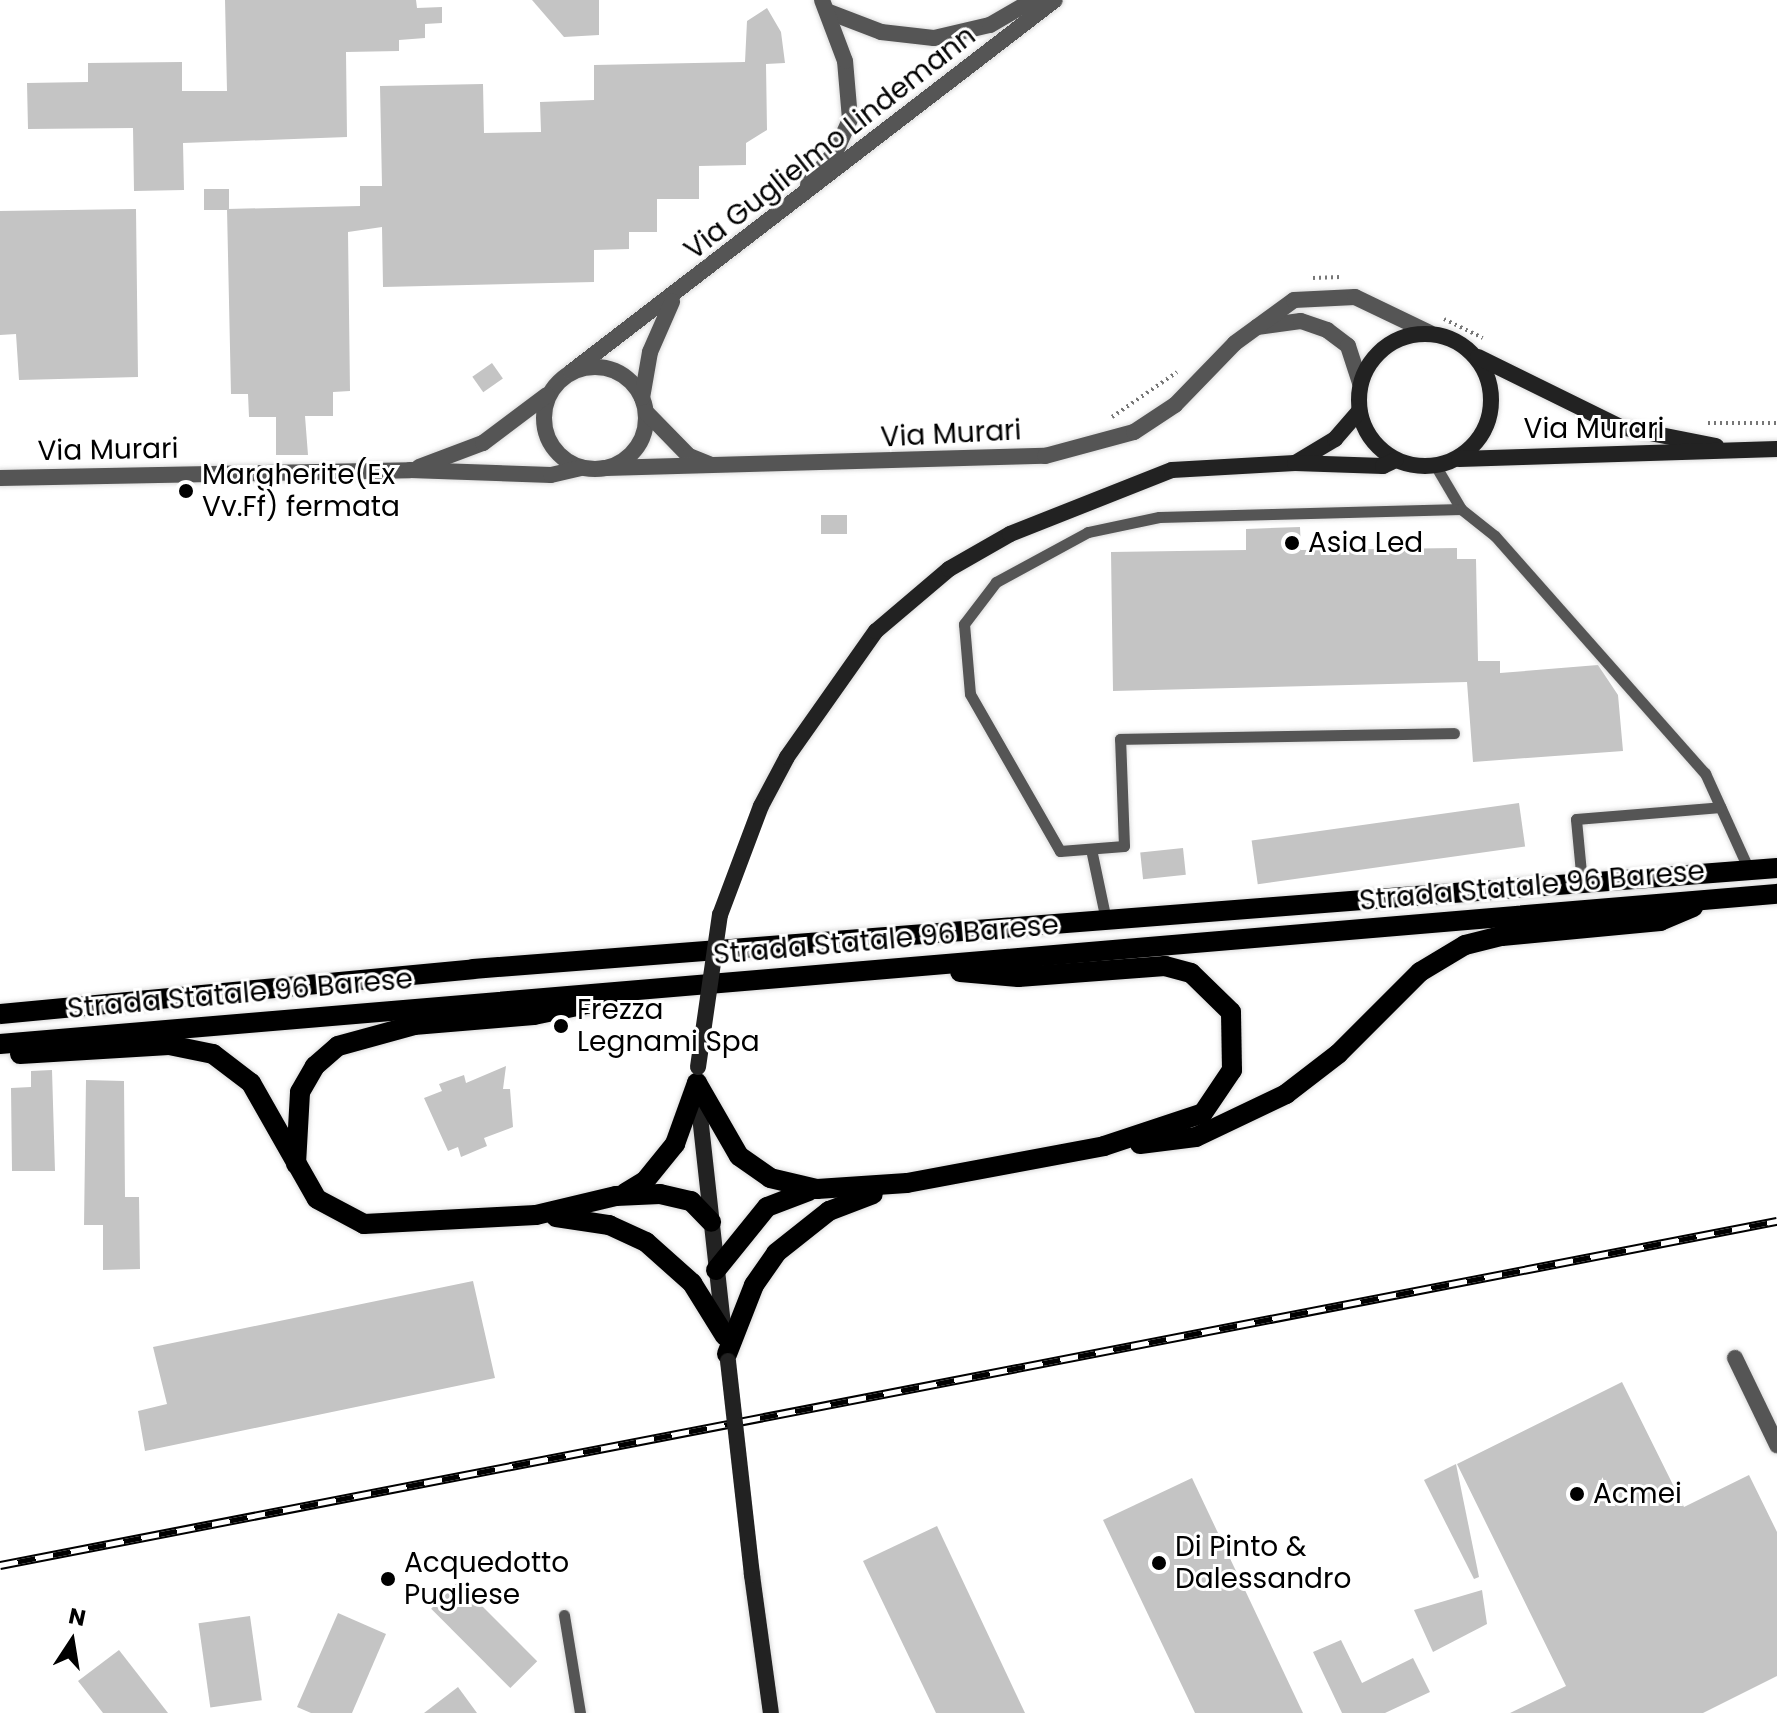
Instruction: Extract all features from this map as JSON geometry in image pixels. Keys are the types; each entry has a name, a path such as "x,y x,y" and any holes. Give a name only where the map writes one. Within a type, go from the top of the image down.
{"main road":[{"name":"Strada Statale 96 Barese","path":"0,1014 1106,920 1777,868"},
{"name":"Strada Statale 96 Barese","path":"0,1044 1777,894"},
{"path":"716,1270 767,1207 817,1189 907,1183 1104,1146 1196,1137 1250,1114 1315,1074 1420,972 1465,945 1502,936 1660,921 1709,899"},
{"path":"904,967 1018,977 1165,966 1191,973 1215,990 1231,1012 1236,1041 1232,1070 1214,1103 1188,1121 1104,1146"},
{"path":"296,1168 300,1092 315,1066 338,1046 414,1025 534,1015 671,985"},
{"path":"0,1054 169,1045 213,1054 251,1083 296,1168 317,1199 364,1224 536,1215 616,1196 677,1196 700,1207 711,1222"},
{"path":"698,1075 739,1156 770,1178 817,1189"},
{"path":"616,1196 645,1181 666,1157 698,1075"},
{"path":"727,1350 754,1285 790,1238 829,1211 907,1183"},
{"path":"536,1215 609,1225 646,1242 692,1283 727,1350"}],"street":[{"path":"826,6 881,32 934,38 990,25 1033,0"},
{"name":"Via Guglielmo Lindemann","path":"674,297 1055,0"},
{"path":"787,208 836,151 850,119 851,88 826,6"},
{"name":"Via Murari","path":"0,478 410,470 551,475 582,468 973,462 1090,448 1134,432 1175,405 1256,327 1294,300 1337,294 1378,304 1430,333"},
{"path":"605,468 638,446 650,352 674,297"},
{"name":"Via Murari","path":"410,470 483,443 550,393 571,372 674,297"},
{"path":"1256,327 1301,321 1327,330 1348,346 1360,383 1359,411 1379,448 1396,460 1435,465 1454,459 1484,431 1491,412 1486,372 1475,355 1430,333 1386,346 1360,383"},
{"name":"Via Murari","path":"1475,355 1620,427 1733,449"},
{"path":"571,372 609,369 689,456 714,466"},
{"path":"550,393 544,411 548,440 582,468"},
{"path":"1295,463 1335,439 1359,411"},
{"name":"Via Murari","path":"1454,459 1691,456 1733,449 1777,449"},
{"path":"771,1713 716,1270 698,1075 720,915 761,806 787,757 876,631 949,569 1010,534 1172,470 1295,463 1383,466 1396,460"},
{"path":"1735,1358 1777,1445"}],"lane":[{"path":"1435,465 1461,509 1495,536 1705,773 1749,870"},
{"path":"1454,733 1120,739 1124,846 1060,851 970,694 964,624 996,582 1088,532 1159,517 1461,509"},
{"path":"1582,883 1576,819 1721,807"},
{"path":"1091,849 1106,920"},
{"path":"564,1615 580,1713"}],"building":[{"path":"225,0 416,0 417,8 442,7 442,23 425,24 425,38 399,40 399,51 346,52 347,137 183,143 184,190 134,191 133,128 28,129 27,83 88,82 88,63 182,62 182,91 227,91"},
{"path":"532,0 599,0 599,35 564,37"},
{"path":"767,8 781,32 785,63 766,64 767,130 746,143 746,165 699,166 699,199 657,199 657,232 629,232 629,249 594,250 594,282 383,287 382,227 348,232 350,391 333,392 333,416 305,416 308,455 276,455 276,417 249,417 248,394 231,394 227,209 360,206 360,186 382,186 380,86 483,84 484,133 541,132 540,102 594,100 594,65 745,62 747,21"},
{"path":"204,189 229,189 229,210 204,210"},
{"path":"136,209 138,377 19,380 16,334 0,335 0,211"},
{"path":"492,363 503,379 483,392 472,377"},
{"path":"821,515 847,515 847,534 821,534"},
{"path":"1300,527 1301,550 1457,548 1457,559 1476,559 1478,661 1500,661 1500,673 1598,665 1618,695 1623,751 1473,762 1467,682 1113,691 1111,552 1246,550 1246,529"},
{"path":"1519,803 1525,847 1258,884 1252,841"},
{"path":"1183,848 1186,875 1143,879 1140,852"},
{"path":"506,1066 503,1089 510,1089 513,1127 484,1138 487,1146 461,1157 458,1147 448,1151 424,1098 442,1091 439,1084 464,1075 466,1083"},
{"path":"52,1070 55,1171 12,1171 11,1088 31,1087 31,1071"},
{"path":"86,1080 124,1081 125,1197 139,1197 140,1269 103,1270 103,1225 84,1225"},
{"path":"473,1281 495,1378 145,1451 138,1411 167,1404 153,1347"},
{"path":"1622,1382 1684,1507 1749,1475 1777,1532 1777,1676 1703,1713 1510,1713 1566,1686 1457,1464"},
{"path":"1456,1464 1479,1577 1474,1579 1424,1480"},
{"path":"1192,1478 1303,1713 1195,1713 1103,1520"},
{"path":"937,1526 1025,1713 936,1713 863,1561"},
{"path":"458,1582 537,1661 510,1688 431,1609"},
{"path":"1482,1590 1487,1624 1433,1652 1414,1610"},
{"path":"338,1613 386,1634 352,1713 311,1713 297,1707"},
{"path":"250,1616 262,1700 210,1707 199,1623"},
{"path":"1341,1640 1362,1683 1413,1658 1430,1692 1385,1713 1342,1713 1313,1652"},
{"path":"119,1650 168,1713 103,1713 78,1681"},
{"path":"458,1687 477,1713 424,1713"}],"railway":[{"path":"0,1565 1777,1221"}],"place":[{"name":"Margherite(Ex Vv.Ff) fermata","path":"186,491"},
{"name":"Asia Led","path":"1292,543"},
{"name":"Frezza Legnami Spa","path":"561,1026"},
{"name":"Acmei","path":"1577,1494"},
{"name":"Di Pinto & Dalessandro","path":"1159,1563"},
{"name":"Acquedotto Pugliese","path":"388,1579"}]}
